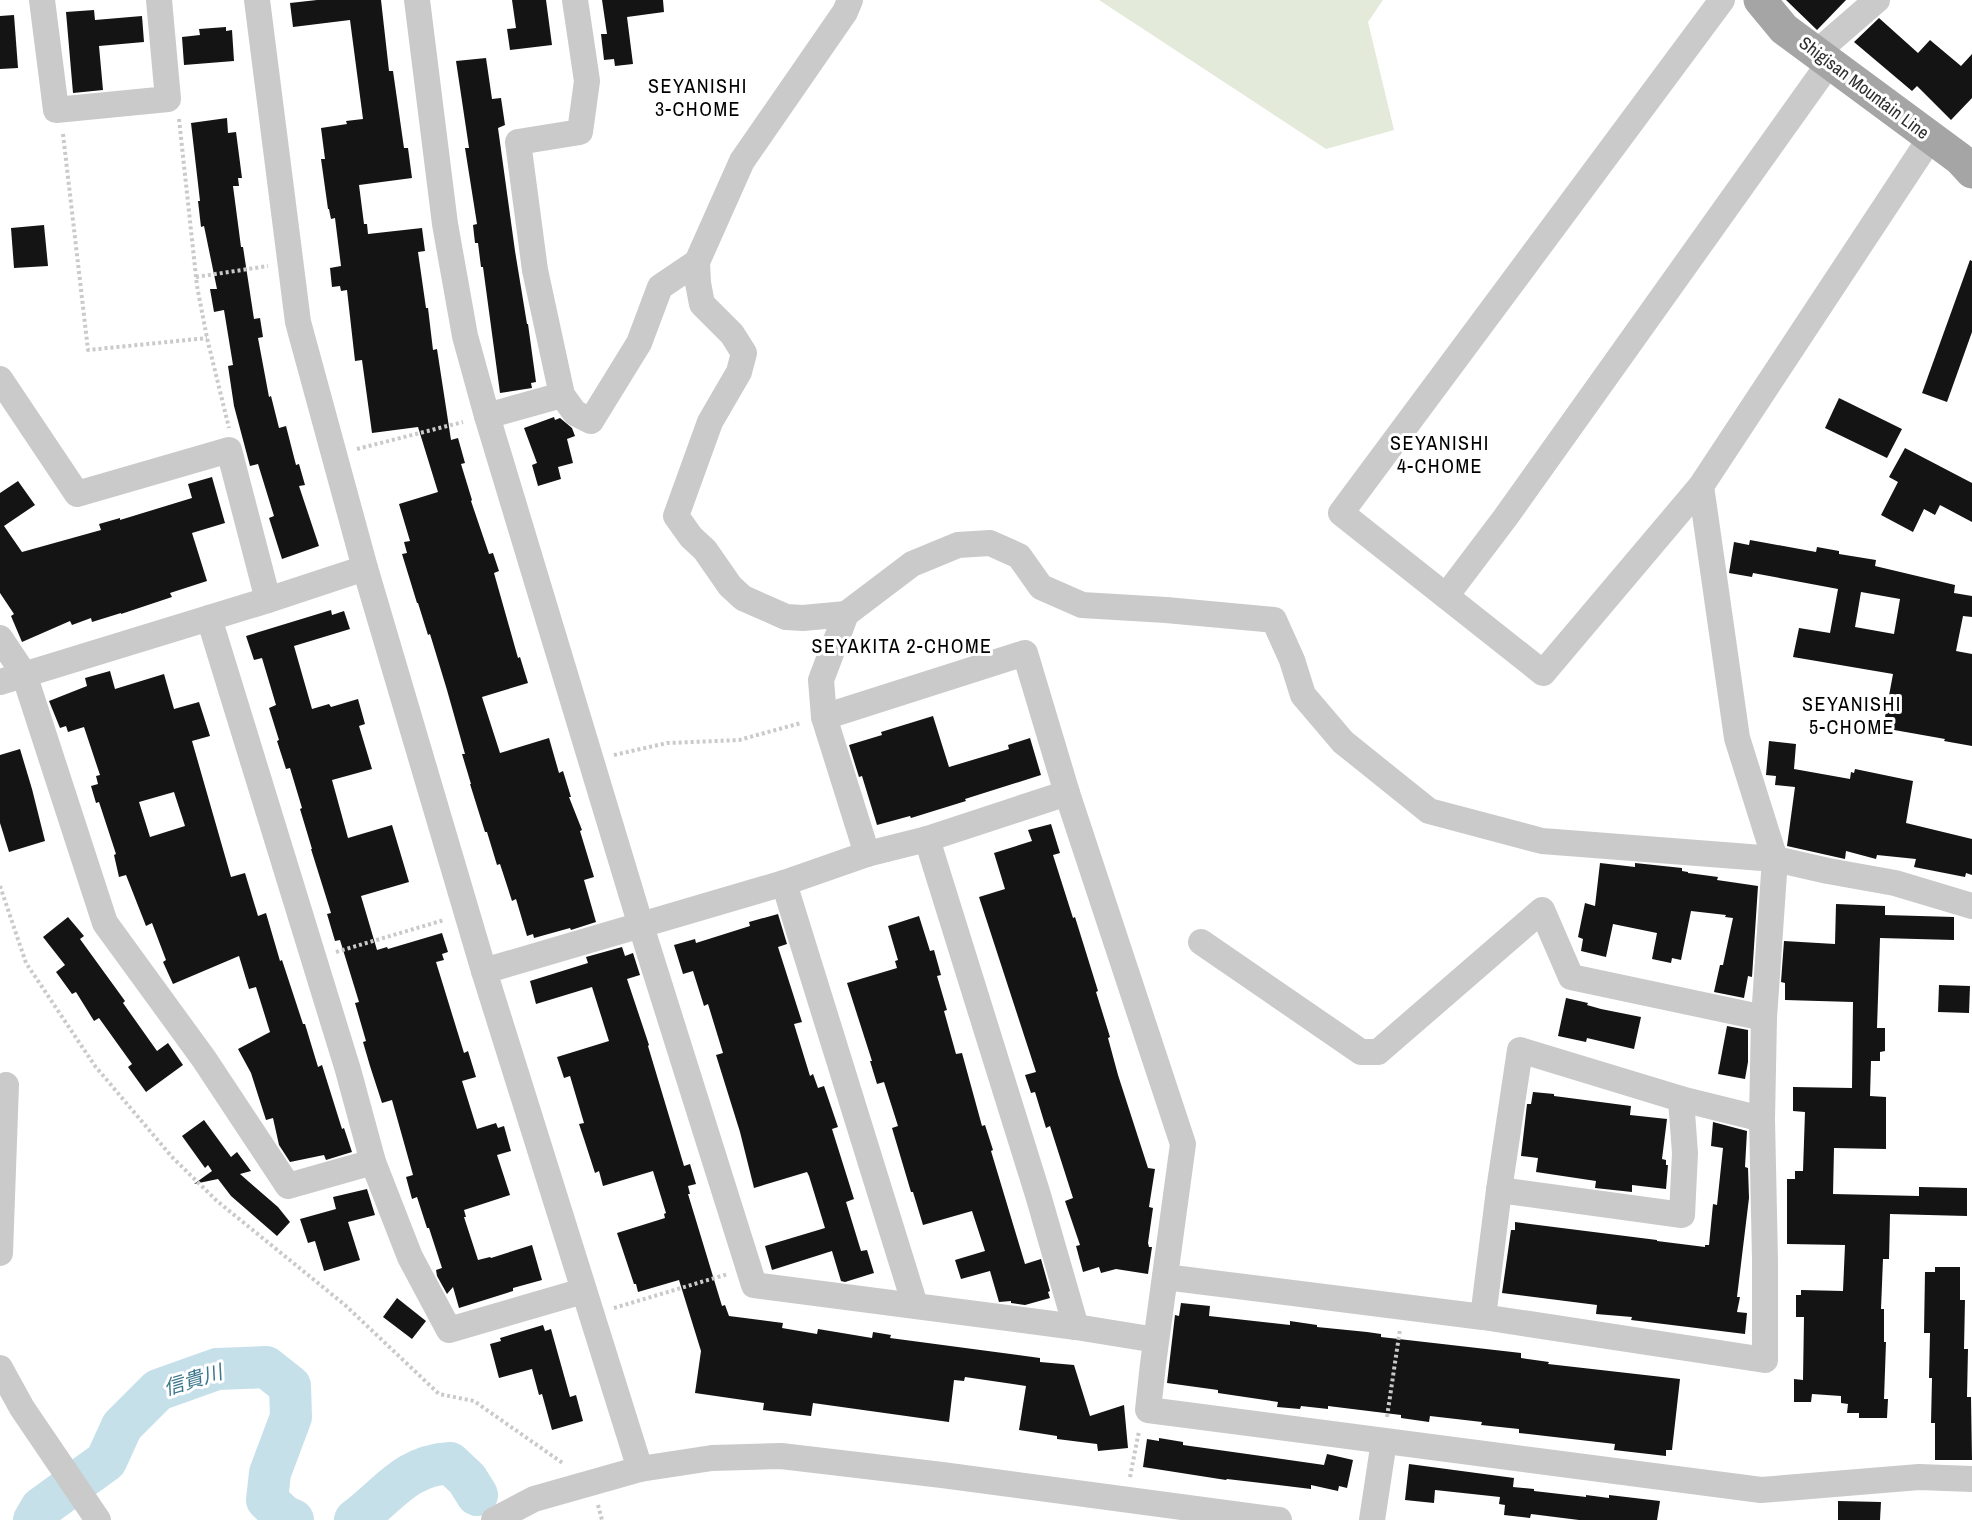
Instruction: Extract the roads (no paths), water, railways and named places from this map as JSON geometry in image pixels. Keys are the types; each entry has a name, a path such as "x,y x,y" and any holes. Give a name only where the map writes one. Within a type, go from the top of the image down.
{"main road":[{"name":"Shigisan Mountain Line","path":"1760,0 1784,29 1931,137 1968,159"}],"street":[{"path":"42,0 56,110 168,99 159,0"},
{"path":"257,0 298,322 365,568 484,971 640,1469"},
{"path":"417,0 445,224 465,336 641,926 754,1285 1076,1327 1156,1340"},
{"path":"575,0 587,81 580,132 518,142 535,270 562,395 575,413 591,422 639,343 660,286 698,262"},
{"path":"849,0 844,12 742,161 698,262 698,283 702,304 732,334 744,353 738,372 710,422 676,516 691,537 705,550 730,586 743,598 786,617 803,618 846,614 912,564 958,545 990,543 1019,556 1041,587 1082,605 1274,620 1292,660 1303,695 1343,742 1428,811 1542,841 1775,859 1828,871 1895,882 1972,906"},
{"path":"1722,0 1341,513 1543,673 1701,486 1931,137"},
{"path":"1446,596 1505,518 1824,57 1878,0"},
{"path":"0,380 77,494 229,450 268,600"},
{"path":"487,416 562,395"},
{"path":"1165,1277 1483,1317 1765,1360 1762,1119 1764,1018 1775,859 1737,738 1701,486"},
{"path":"12,678 365,568"},
{"path":"846,614 821,680 824,717 867,855"},
{"path":"209,618 315,959 373,1162 410,1257 449,1330 583,1291"},
{"path":"0,638 12,678 105,923 204,1059 288,1186 373,1162"},
{"path":"824,717 1025,653 1067,793 1183,1144 1148,1410 1761,1490 1918,1478 1972,1479"},
{"path":"484,971 784,883 1067,793"},
{"path":"927,839 1038,1195 1076,1327"},
{"path":"784,883 915,1305"},
{"path":"1201,942 1361,1052 1378,1052 1542,910 1571,977 1764,1018"},
{"path":"1483,1317 1520,1050 1681,1099 1762,1119"},
{"path":"0,1253 6,1085"},
{"path":"1499,1190 1682,1215 1685,1153 1681,1099"},
{"path":"0,1368 22,1408 98,1520"},
{"path":"1372,1520 1384,1441"},
{"path":"494,1520 534,1499 640,1469 712,1458 781,1456 1280,1520"}],"waterway":[{"name":"信貴川","path":"34,1520 41,1508 106,1461 122,1426 158,1390 217,1369 266,1367 290,1386 291,1417 270,1473 267,1500 284,1516 293,1520"},
{"name":"信貴川","path":"355,1520 398,1483 434,1465 450,1463 467,1479 477,1495"}],"district":[{"name":"SEYANISHI 3-CHOME","path":"698,98"},
{"name":"SEYANISHI 4-CHOME","path":"1440,454"},
{"name":"SEYAKITA 2-CHOME","path":"902,646"},
{"name":"SEYANISHI 5-CHOME","path":"1852,716"}]}
